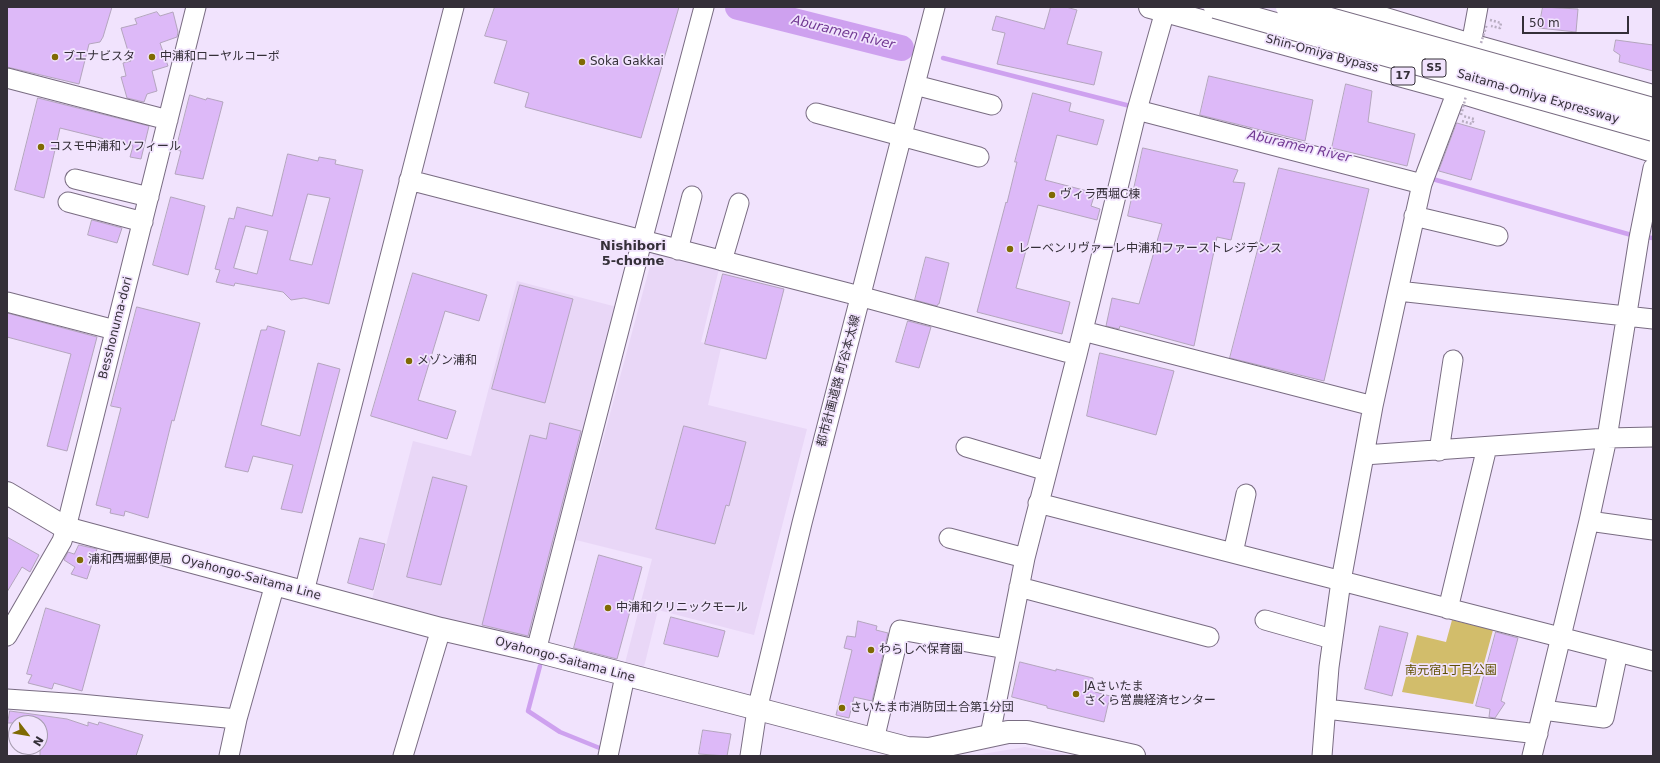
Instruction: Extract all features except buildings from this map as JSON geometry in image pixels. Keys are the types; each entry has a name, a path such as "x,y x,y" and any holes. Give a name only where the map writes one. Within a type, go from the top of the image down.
{"main road":[{"name":"Saitama-Omiya Expressway","path":"1215,7 1653,130"},
{"name":"Saitama-Omiya Expressway","path":"1287,7 1653,109"},
{"path":"1346,7 1471,45 1653,96"},
{"name":"Shin-Omiya Bypass","path":"1158,9 1457,91 1653,151"},
{"name":"Oyahongo-Saitama Line","path":"7,493 66,528 441,629 536,652 874,740 907,752 929,749 990,735 1008,732 1027,732 1134,756"}],"street":[{"name":"Besshonuma-dori","path":"7,636 62,541 66,528 196,7"},
{"path":"304,592 408,180 454,7"},
{"path":"536,652 642,240 704,7"},
{"name":"都市計画道路 町谷本太線","path":"750,756 757,710 802,523 935,7"},
{"path":"990,735 1025,558 1038,503 1078,354 1137,109 1158,9"},
{"path":"1471,45 1481,13"},
{"path":"7,78 168,120"},
{"path":"914,86 992,105"},
{"path":"1322,756 1329,667 1340,581 1373,406 1414,216 1424,179 1457,91"},
{"path":"1137,109 1424,179"},
{"path":"816,113 979,157"},
{"path":"1532,756 1589,521 1607,438 1640,236 1653,168"},
{"path":"75,179 149,197"},
{"path":"408,180 861,296 1078,354"},
{"path":"678,250 692,196"},
{"path":"68,202 142,222"},
{"path":"722,261 739,203"},
{"path":"1414,216 1498,236"},
{"path":"1398,291 1653,319"},
{"path":"7,302 115,330"},
{"path":"1083,331 1373,406"},
{"path":"1439,450 1452,360"},
{"path":"1364,456 1607,438 1653,437"},
{"path":"966,447 1047,471"},
{"path":"1448,609 1488,448"},
{"path":"1233,553 1246,494"},
{"path":"1038,503 1653,661"},
{"path":"1589,521 1653,530"},
{"path":"949,538 1025,558"},
{"path":"229,756 237,719 275,584"},
{"path":"1019,587 1209,637"},
{"path":"1264,620 1332,639"},
{"path":"404,756 441,629"},
{"path":"874,740 900,630 1006,649"},
{"path":"1543,710 1604,718 1618,652"},
{"path":"608,756 625,676"},
{"path":"7,699 80,704 237,719"},
{"path":"1326,709 1538,734"}],"path":[{"path":"1481,13 1501,23 1500,28 1487,24"},
{"path":"1460,121 1472,124 1474,119 1461,115"}],"shaded area":[{"path":"654,251 719,269 701,342 721,348 708,405 807,429 754,635 658,610 643,671 624,667 652,559 576,540"},
{"path":"517,281 617,307 530,643 371,603 413,441 471,456"},
{"path":"1025,747 1071,756 970,756"}],"green space":[{"name":"南元宿1丁目公園","path":"1452,620 1493,630 1473,704 1402,692 1417,635 1446,642"}],"waterway":[{"name":"Aburamen River","path":"738,7 901,48"},
{"name":"Aburamen River","path":"943,58 1134,107"},
{"name":"Aburamen River","path":"1429,178 1635,236"},
{"name":"Aburamen River","path":"1643,237 1653,238"},
{"path":"540,666 528,711 560,732 602,749 601,752"}],"place":[{"name":"ブエナビスタ","path":"55,57"},
{"name":"中浦和ローヤルコーポ","path":"152,57"},
{"name":"Soka Gakkai","path":"582,62"},
{"name":"コスモ中浦和ソフィール","path":"41,147"},
{"name":"ヴィラ西堀C棟","path":"1052,195"},
{"name":"レーベンリヴァーレ中浦和ファーストレジデンス","path":"1010,249"},
{"name":"メゾン浦和","path":"409,361"},
{"name":"浦和西堀郵便局","path":"80,560"},
{"name":"中浦和クリニックモール","path":"608,608"},
{"name":"わらしべ保育園","path":"871,650"},
{"name":"JAさいたま さくら営農経済センター","path":"1076,694"},
{"name":"さいたま市消防団土合第1分団","path":"842,708"}],"district":[{"name":"Nishibori 5-chome","path":"633,254"}]}
